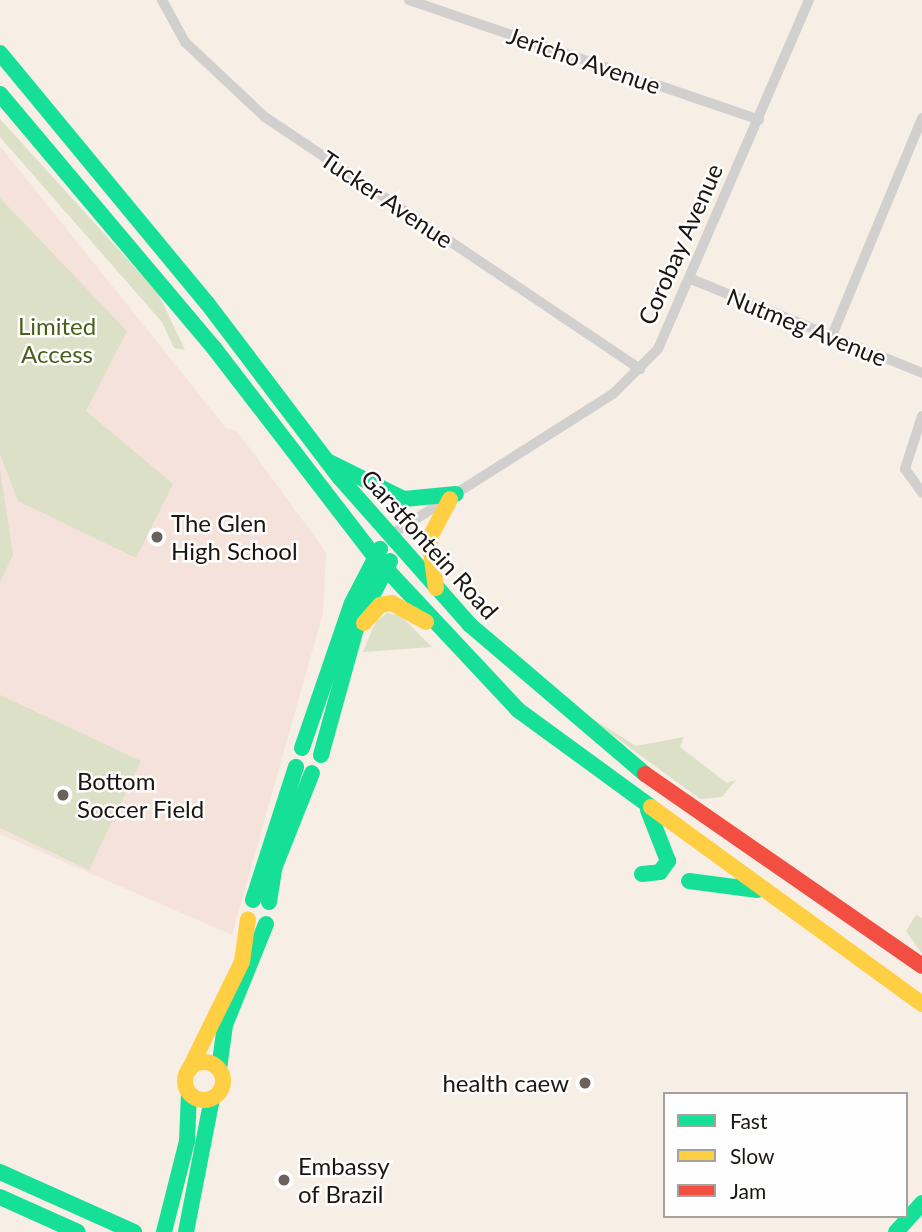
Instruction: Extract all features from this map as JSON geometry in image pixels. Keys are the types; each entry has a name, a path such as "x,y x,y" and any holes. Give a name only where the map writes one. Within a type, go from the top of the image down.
{"main road":[{"name":"Garstfontein Road","path":"0,54 199,293 327,461 437,591 615,753 922,966"},
{"name":"Garstfontein Road","path":"0,94 7,109 214,348 380,562 440,630 518,710 646,807 922,1004"},
{"path":"327,461 399,498 453,497"},
{"path":"437,591 429,539 453,497"},
{"name":"Corobay Avenue","path":"261,901 302,748 380,562 394,542"},
{"name":"Corobay Avenue","path":"164,1232 187,1141 189,1070 242,962 248,919 261,901 321,755 351,641 380,562"},
{"path":"351,641 386,603 440,630"},
{"path":"302,748 321,755"},
{"path":"296,767 312,773"},
{"path":"642,874 660,872 668,861 646,807"},
{"path":"689,881 766,893"},
{"name":"Corobay Avenue","path":"186,1232 212,1098 223,1086 219,1069 225,1025 274,912 261,901"},
{"path":"248,919 267,924"},
{"path":"189,1070 204,1062 219,1069"},
{"path":"190,1093 212,1098"},
{"path":"0,1172 134,1232"},
{"path":"0,1198 78,1232"},
{"path":"896,1232 922,1203"}],"street":[{"name":"Tucker Avenue","path":"162,0 185,41 265,117 640,369"},
{"name":"Jericho Avenue","path":"409,0 759,120"},
{"name":"Corobay Avenue","path":"394,542 453,497 613,394 640,369 669,332 809,0"},
{"path":"831,338 922,118"},
{"name":"Nutmeg Avenue","path":"691,279 922,373"},
{"path":"922,416 905,469 922,492"}],"shaded area":[{"name":"The Glen High School","path":"0,146 226,428 237,431 326,552 323,613 232,935 0,834"}],"green space":[{"path":"0,119 158,293 185,350 174,348 162,322 0,137"},
{"name":"Limited Access","path":"0,198 127,331 86,411 173,484 136,558 18,501 0,454"},
{"path":"0,469 13,555 0,582"},
{"path":"387,613 401,616 432,647 363,652 376,621"},
{"name":"Bottom Soccer Field","path":"0,695 141,761 89,870 0,828"},
{"path":"580,711 636,746 684,737 680,747 727,783 736,780 722,797 700,799"},
{"path":"916,915 922,918 922,954 906,931"}],"traffic: fast":[{"path":"0,53 207,303 340,478 470,625 645,774"},
{"path":"0,94 214,348 374,556 518,710 651,807"},
{"path":"327,461 404,499 456,494"},
{"path":"302,748 352,603 380,549"},
{"path":"321,755 357,625 390,561"},
{"path":"253,900 296,767"},
{"path":"269,902 275,866 312,773"},
{"path":"642,874 660,872 668,861 648,810"},
{"path":"689,881 757,890"},
{"path":"219,1069 225,1025 266,924"},
{"path":"164,1232 187,1141 189,1093"},
{"path":"186,1232 212,1098"},
{"path":"0,1172 134,1232"},
{"path":"0,1197 78,1232"},
{"path":"896,1232 922,1203"}],"traffic: slow":[{"path":"436,588 429,539 450,499"},
{"path":"364,623 380,605 392,603 426,622"},
{"path":"651,807 922,1004"},
{"path":"189,1070 242,962 248,919"},
{"path":"204,1062 217,1068 223,1081 217,1094 204,1100 191,1094 185,1081 191,1068 204,1062"}],"traffic: jam":[{"path":"645,774 922,966"}],"place":[{"name":"The Glen High School","path":"157,537"},
{"name":"Bottom Soccer Field","path":"63,795"},
{"name":"health caew","path":"585,1083"},
{"name":"Embassy of Brazil","path":"284,1180"}]}
